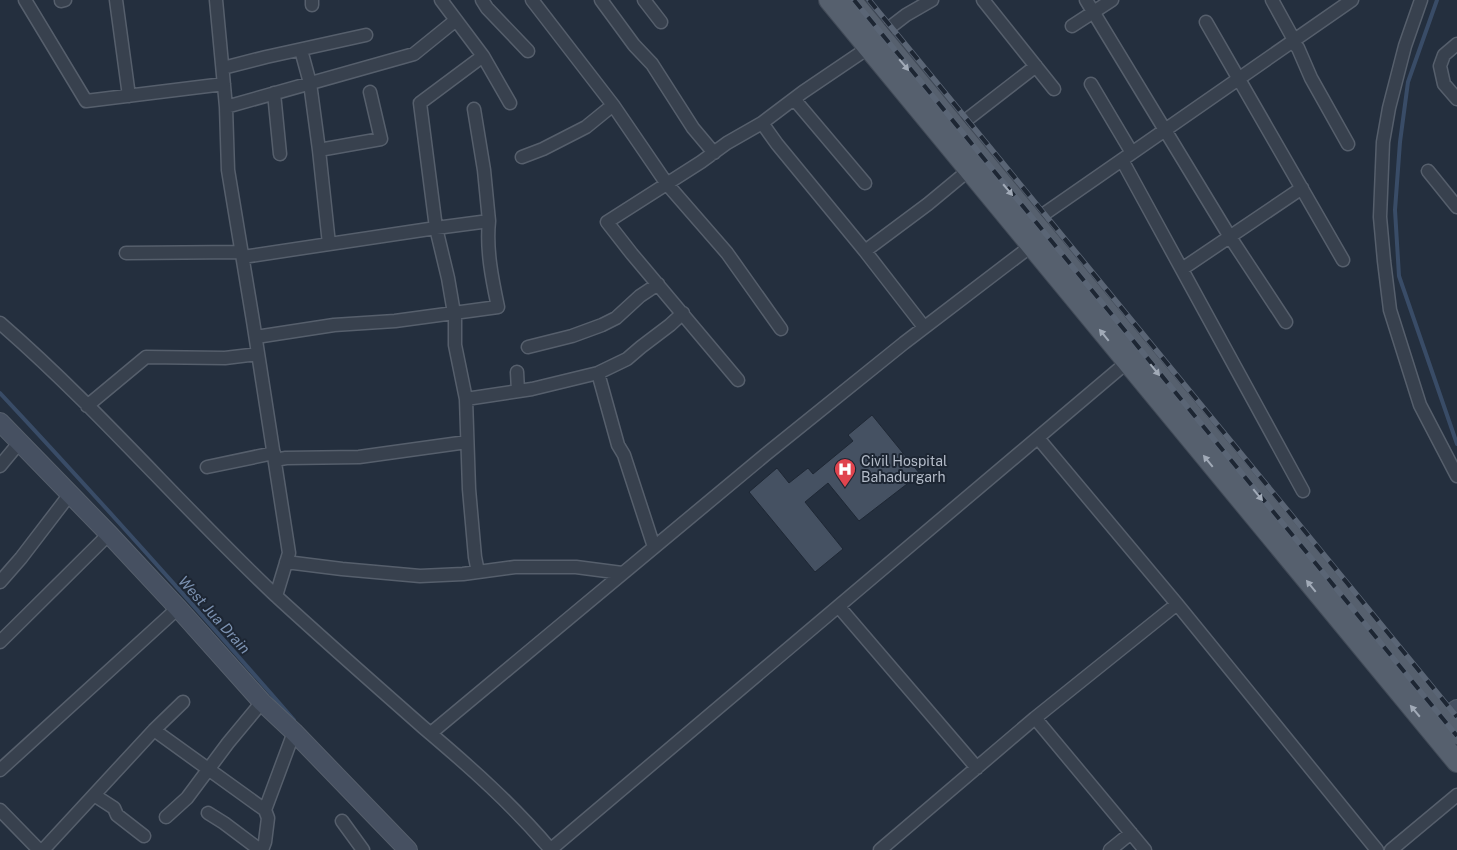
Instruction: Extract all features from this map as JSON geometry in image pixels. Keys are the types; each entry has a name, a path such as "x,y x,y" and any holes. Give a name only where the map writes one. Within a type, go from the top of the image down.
{"main road":[{"path":"828,0 874,42 956,128 1034,221 1133,357"},
{"path":"851,0 874,42 969,170 1032,246 1133,357 1391,656 1449,729 1457,762"},
{"path":"0,422 109,534 262,702 294,732 408,850"}],"street":[{"path":"25,0 86,101 224,84"},
{"path":"61,0 65,0"},
{"path":"116,0 130,96"},
{"path":"216,0 226,107 228,170 243,254 289,553 276,596"},
{"path":"441,0 483,56 510,103"},
{"path":"482,0 487,8 528,51"},
{"path":"532,0 613,105 667,184 727,253 781,328"},
{"path":"601,0 634,45 652,64 693,128 714,153"},
{"path":"644,0 661,22"},
{"path":"738,380 607,222 727,143 762,123 794,98 874,42 906,15 930,0"},
{"path":"983,0 1054,90"},
{"path":"1086,0 1230,236 1286,322"},
{"path":"1072,26 1112,0"},
{"path":"1272,0 1298,48 1311,78 1348,144"},
{"path":"1034,221 1352,0"},
{"path":"1420,0 1404,46 1389,108 1383,142 1380,217 1390,310 1420,405 1457,476"},
{"path":"226,107 414,54 456,20"},
{"path":"1206,22 1240,78 1343,260"},
{"path":"222,68 366,35"},
{"path":"1457,44 1444,55 1440,66 1444,84 1457,99"},
{"path":"301,50 310,83 328,244"},
{"path":"478,572 474,557 471,516 466,399 455,345 454,314 448,278 436,228 420,102 483,56"},
{"path":"956,128 1036,66"},
{"path":"1091,84 1182,269 1303,491"},
{"path":"319,150 381,139 370,92"},
{"path":"274,93 280,154"},
{"path":"794,98 865,183"},
{"path":"522,157 544,149 586,127 613,105"},
{"path":"256,337 334,325 395,322 498,307 490,258 489,221 484,170 474,109"},
{"path":"762,123 924,327"},
{"path":"865,251 928,204 969,170"},
{"path":"1428,171 1457,206"},
{"path":"1182,269 1302,188"},
{"path":"126,253 243,254 489,221"},
{"path":"431,733 772,449 924,327 1032,246"},
{"path":"528,347 572,336 602,325 616,318 640,296 658,284"},
{"path":"466,399 518,391 598,373 627,359 683,313"},
{"path":"0,323 39,357 217,539 276,596 482,778 551,850 1133,357"},
{"path":"87,406 146,357 225,358 258,354"},
{"path":"517,372 518,391"},
{"path":"598,373 618,445 624,455 654,547"},
{"path":"1038,438 1177,604 1377,850"},
{"path":"207,467 274,456 286,458 359,457 467,442"},
{"path":"0,466 19,443"},
{"path":"0,582 70,494"},
{"path":"0,642 109,534"},
{"path":"286,562 420,576 515,567 576,567 622,574"},
{"path":"880,850 1035,718 1177,604"},
{"path":"838,607 977,768"},
{"path":"0,770 178,608"},
{"path":"0,810 41,850 154,730 183,702"},
{"path":"166,817 187,798 228,743 262,702"},
{"path":"1035,718 1145,850"},
{"path":"154,730 265,810 268,818 265,842 261,850 208,813"},
{"path":"265,810 294,732"},
{"path":"94,795 114,808 117,815 144,836"},
{"path":"1391,850 1457,795"},
{"path":"342,821 363,850"},
{"path":"1110,850 1131,832"}],"building":[{"path":"872,415 920,474 859,521 828,483 805,502 843,549 815,572 749,492 777,468 789,483 808,468 813,474 853,441 848,435"}],"waterway":[{"path":"1437,0 1408,82 1400,142 1395,210 1399,276 1457,444"},
{"name":"West Jua Drain","path":"0,393 148,555 294,720"}],"railway":[{"path":"854,0 1457,736"},
{"path":"869,0 1457,717"}],"place":[{"name":"Civil Hospital Bahadurgarh","path":"845,488"}]}
